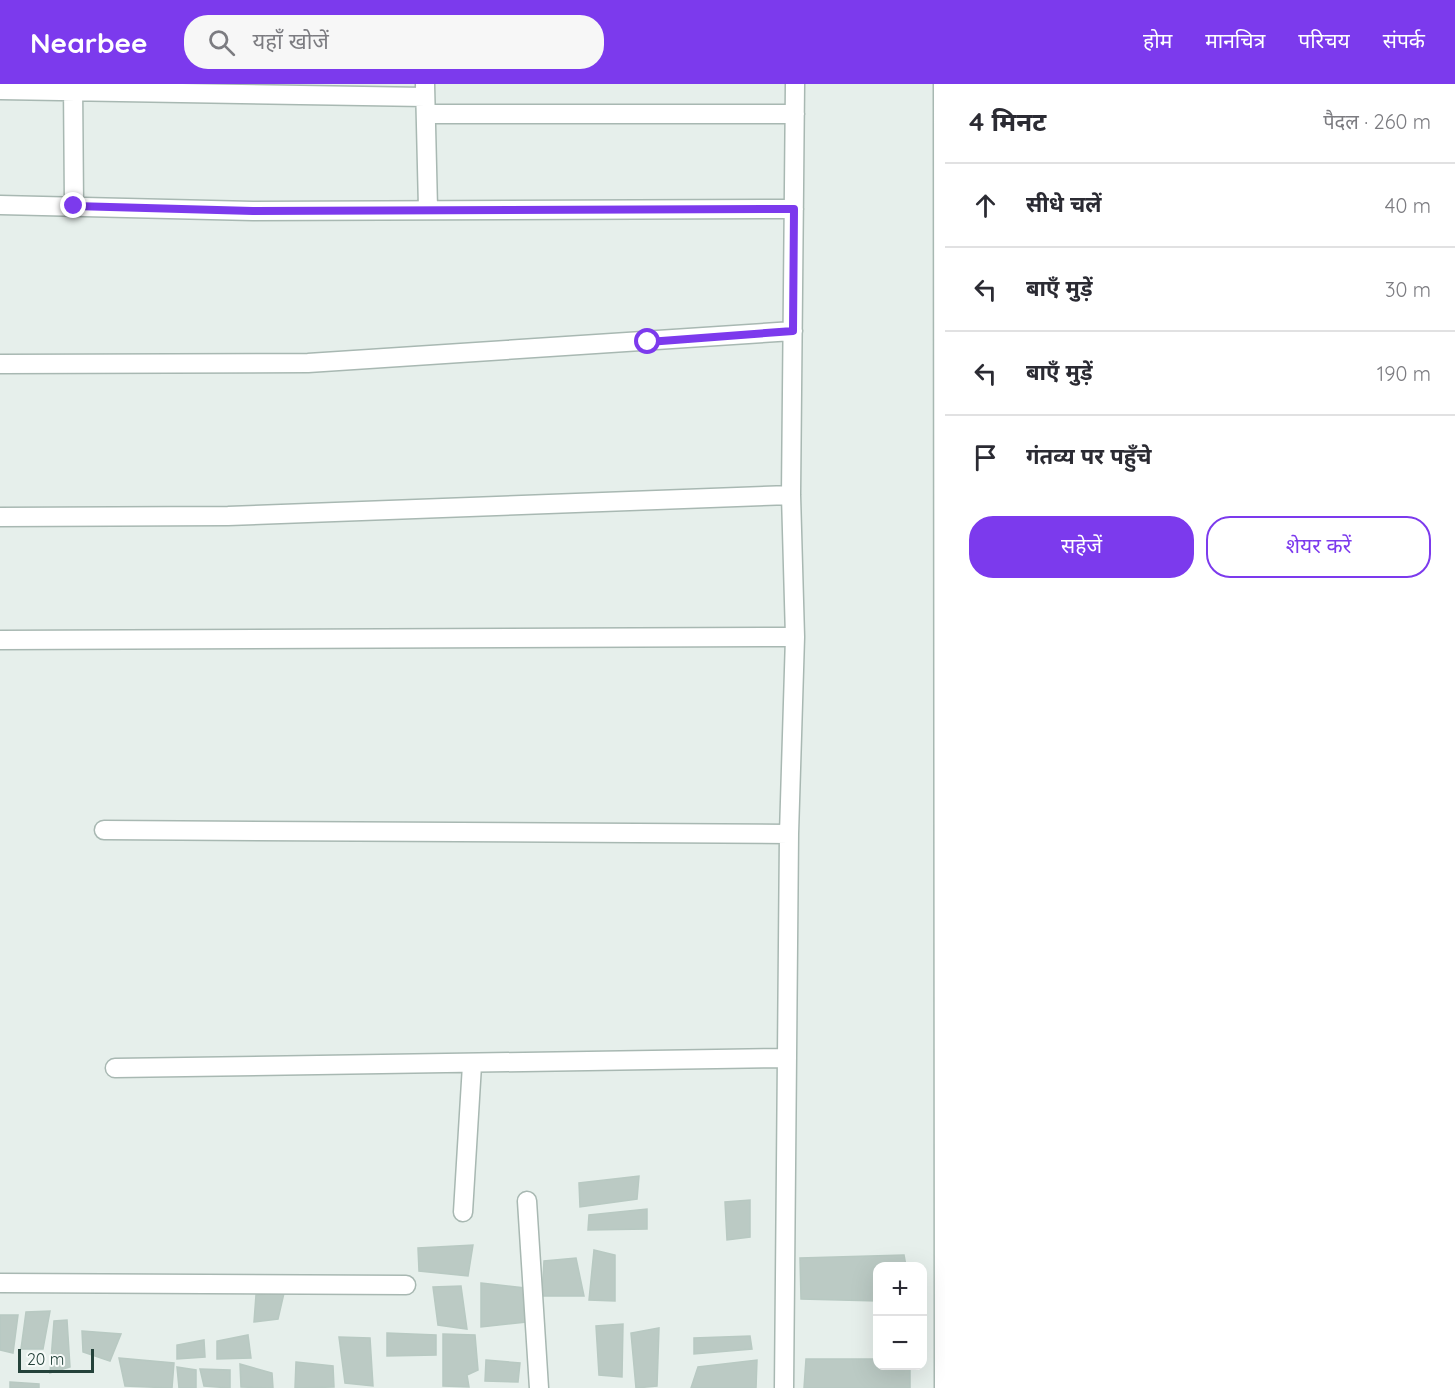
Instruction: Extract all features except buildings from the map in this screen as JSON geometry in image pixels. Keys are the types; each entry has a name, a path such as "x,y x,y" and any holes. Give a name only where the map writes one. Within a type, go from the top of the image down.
{"street":[{"path":"784,1388 789,834 795,637 791,495 795,84"},
{"path":"943,84 944,1388"},
{"path":"0,90 74,88 425,98 795,114"},
{"path":"74,88 74,206"},
{"path":"425,98 428,208"},
{"path":"0,206 253,211 428,208 794,209"},
{"path":"0,364 308,363 481,354 793,331"},
{"path":"0,517 240,516 791,495"},
{"path":"0,640 795,637"},
{"path":"104,830 789,834"},
{"path":"115,1068 472,1065 787,1058"},
{"path":"462,1212 472,1065"},
{"path":"527,1201 539,1388"},
{"path":"0,1283 406,1285"}],"route":[{"path":"74,206 253,211 428,208 794,209 793,331 648,342"}]}
